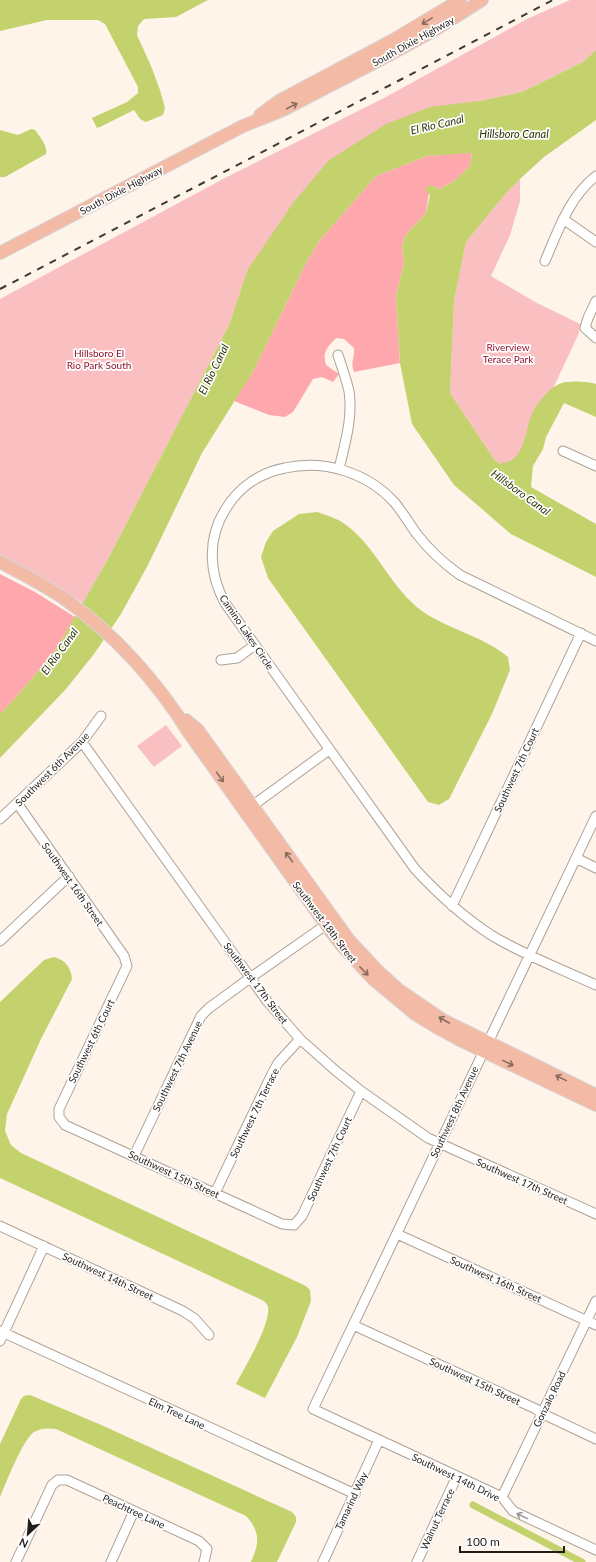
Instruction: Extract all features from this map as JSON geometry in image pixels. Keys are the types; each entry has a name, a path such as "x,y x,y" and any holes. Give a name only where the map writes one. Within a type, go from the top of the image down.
{"main road":[{"name":"South Dixie Highway","path":"243,126 279,101 395,39 460,0"},
{"name":"South Dixie Highway","path":"0,253 243,126 304,100 411,44 478,2 487,0"},
{"name":"Southwest 18th Street","path":"0,562 66,599 116,641 174,709 189,733 248,809 360,966 393,997 438,1028 596,1095"},
{"name":"Southwest 18th Street","path":"485,1047 596,1105"}],"street":[{"path":"545,262 563,219 576,197 587,183 596,176"},
{"path":"563,219 596,242"},
{"path":"596,301 588,318 586,328 596,338"},
{"path":"338,355 346,379 350,405 348,432 339,469"},
{"path":"563,451 596,466"},
{"name":"Camino Lakes Circle","path":"596,641 460,575 447,566 425,544 404,514 385,493 363,478 339,469 318,465 291,466 270,472 257,478 239,492 229,503 221,516 216,530 212,552 215,580 225,603 405,856 432,888 452,906 492,935 530,955 596,985"},
{"name":"Southwest 7th Court","path":"452,906 581,634"},
{"path":"221,660 237,658 255,645"},
{"name":"Southwest 6th Avenue","path":"0,819 82,742 101,716"},
{"name":"Southwest 17th Street","path":"82,742 250,978 267,1001 300,1039 361,1091 428,1138 596,1214"},
{"path":"248,809 329,750"},
{"name":"Southwest 16th Street","path":"17,804 124,956 126,966"},
{"name":"Southwest 8th Avenue","path":"313,1409 596,816"},
{"path":"576,858 596,868"},
{"path":"0,941 69,876"},
{"name":"Southwest 7th Avenue","path":"134,1156 201,1016 209,1008 329,922"},
{"name":"Southwest 6th Court","path":"59,1117 59,1109 126,966"},
{"name":"Southwest 7th Terrace","path":"215,1193 278,1063 300,1039"},
{"name":"Southwest 7th Court","path":"294,1224 302,1216 361,1091"},
{"name":"Southwest 15th Street","path":"59,1117 65,1124 282,1224 294,1224"},
{"name":"Southwest 14th Street","path":"0,1226 183,1311 195,1319 209,1335"},
{"name":"Southwest 16th Street","path":"397,1234 596,1324"},
{"path":"1,1335 44,1246"},
{"name":"Gonzalo Road","path":"502,1497 596,1300"},
{"name":"Southwest 15th Street","path":"353,1325 536,1409 541,1413 596,1439"},
{"name":"Elm Tree Lane","path":"1,1335 355,1494"},
{"name":"Southwest 14th Drive","path":"313,1409 502,1497 513,1511 596,1550"},
{"name":"Tamarind Way","path":"323,1562 380,1440"},
{"name":"Walnut Terrace","path":"417,1562 457,1476"},
{"name":"Peachtree Lane","path":"16,1562 52,1485 58,1480 67,1480 200,1541 207,1549 204,1562"},
{"path":"111,1562 134,1511"}],"green space":[{"name":"Hillsboro El Rio Park South","path":"570,0 596,0 596,50 583,62 522,92 479,101 247,271 229,325 108,559 83,603 0,556 0,299 223,179 386,97 527,19"},
{"name":"Riverview Terace Park","path":"520,179 520,201 510,235 491,276 535,302 580,324 579,333 513,474 494,459 450,393 454,302 466,242 507,192"},
{"path":"166,725 182,746 154,767 137,746"}],"shaded area":[{"path":"472,152 470,166 454,181 440,189 430,185 426,213 405,236 402,246 404,263 396,296 400,363 354,372 352,365 354,348 344,339 336,338 326,350 325,360 326,365 339,374 333,382 322,377 313,379 293,412 285,417 269,415 234,401 254,370 306,263 319,241 376,176 427,156"},
{"path":"0,574 35,592 75,617 57,648 18,695 0,714"}],"water":[{"path":"0,0 208,0 176,17 144,19 138,26 137,35 160,90 165,108 163,115 146,122 140,119 134,110 97,128 92,118 127,102 138,93 138,87 105,24 98,20 47,20 0,31"},
{"path":"596,50 596,120 544,157 520,179 507,192 466,242 454,302 450,393 494,459 500,464 512,460 520,451 531,416 549,391 557,385 565,382 596,384 596,417 564,403 546,437 543,449 533,466 531,487 596,524 596,577 511,534 454,485 412,424 400,363 396,296 404,263 402,246 405,236 426,213 430,195 425,189 430,185 440,189 454,181 470,166 472,153 427,156 376,176 319,241 306,263 254,370 202,453 148,565 121,614 94,654 66,689 0,758 0,714 18,695 57,648 108,559 229,325 247,271 293,203 328,161 386,124 430,107 479,101 522,92 583,62"},
{"path":"31,129 35,130 43,142 46,148 46,154 5,177 0,177 0,130 18,135"},
{"path":"317,512 342,522 360,537 402,592 422,611 432,618 477,638 508,657 510,670 492,714 449,799 439,805 428,802 268,578 261,557 266,542 273,531 299,514"},
{"path":"54,957 67,965 72,979 41,1039 7,1114 5,1131 11,1145 21,1153 306,1286 310,1290 311,1301 297,1337 265,1398 236,1384 266,1324 268,1306 264,1301 0,1178 0,1002 44,960"},
{"path":"30,1395 99,1424 292,1512 296,1517 296,1522 277,1562 251,1562 256,1549 257,1538 254,1527 246,1516 56,1429 47,1428 39,1430 34,1432 29,1437 15,1462 0,1497 0,1444 21,1399 24,1396"}],"waterway":[{"path":"473,1505 582,1562"}],"railway":[{"path":"0,289 553,0"}],"water label":[{"name":"El Rio Canal","path":"437,124"},
{"name":"Hillsboro Canal","path":"514,133"},
{"name":"El Rio Canal","path":"213,369"},
{"name":"Hillsboro Canal","path":"521,492"},
{"name":"El Rio Canal","path":"59,651"}]}
